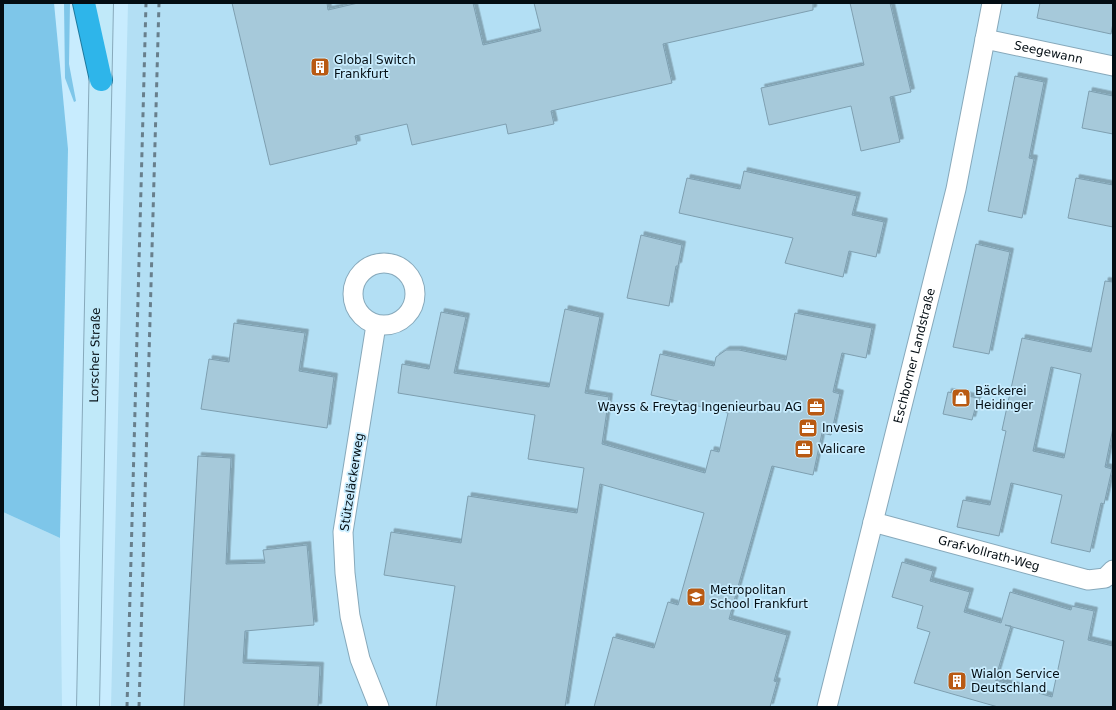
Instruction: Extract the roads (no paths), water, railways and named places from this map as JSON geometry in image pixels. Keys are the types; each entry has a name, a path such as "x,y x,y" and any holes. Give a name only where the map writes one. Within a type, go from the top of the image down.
{"highway":[{"path":"84,3 102,80"}],"main road":[{"name":"Lorscher Straße","path":"88,707 102,80 102,3"}],"street":[{"name":"Eschborner Landstraße","path":"827,707 956,189 992,3"},
{"name":"Seegewann","path":"985,39 1113,66"},
{"path":"392,262 406,270 415,285 415,303 408,315 390,325 376,325 364,318 354,303 352,289 358,274 374,263 392,262"},
{"name":"Stützeläckerweg","path":"376,325 343,532 345,573 350,616 360,659 379,707"},
{"name":"Graf-Vollrath-Weg","path":"873,522 1088,580 1109,574"}],"railway":[{"path":"127,707 146,3"},
{"path":"139,707 159,3"}],"place":[{"name":"Global Switch Frankfurt","path":"320,67"},
{"name":"Bäckerei Heidinger","path":"961,398"},
{"name":"Wayss & Freytag Ingenieurbau AG","path":"816,407"},
{"name":"Invesis","path":"808,428"},
{"name":"Valicare","path":"804,449"},
{"name":"Metropolitan School Frankfurt","path":"696,597"},
{"name":"Wialon Service Deutschland","path":"957,681"}]}
